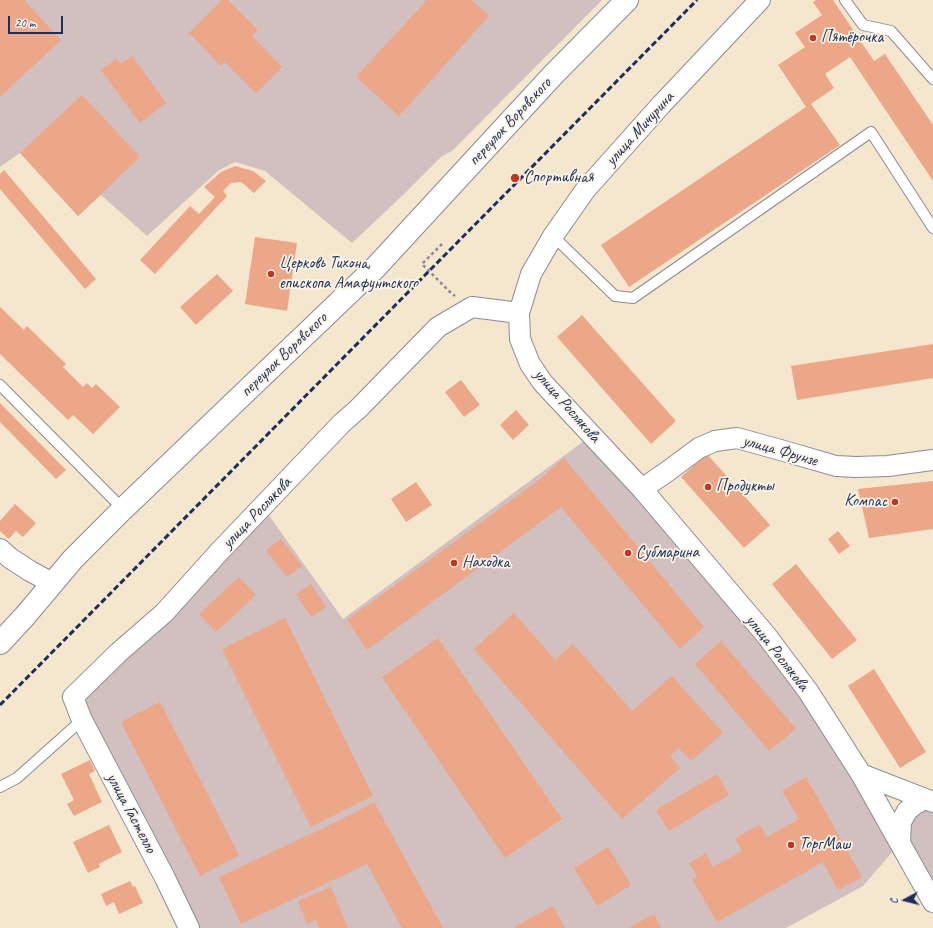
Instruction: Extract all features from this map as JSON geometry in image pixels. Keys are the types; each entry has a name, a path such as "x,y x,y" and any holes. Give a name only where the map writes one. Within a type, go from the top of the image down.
{"street":[{"name":"переулок Воровского","path":"0,643 73,560 123,509 375,268 553,75 627,0"},
{"name":"улица Мичурина","path":"519,313 532,274 553,236 586,189 667,99 760,0"},
{"path":"472,307 519,313"},
{"name":"улица Рослякова","path":"73,697 118,653 164,613 342,423 363,404 438,327 472,307"},
{"name":"улица Рослякова","path":"519,313 520,339 530,364 543,383 642,489 766,636 808,691 861,774 933,902"},
{"name":"улица Фрунзе","path":"642,489 699,448 715,441 737,438 836,466 888,466 933,460"},
{"path":"0,549 10,558 52,584"},
{"name":"улица Гастелло","path":"73,697 82,720 165,878 189,928"},
{"path":"861,774 929,800"},
{"path":"900,843 902,822 907,811 915,804 929,800"}],"lane":[{"path":"845,0 863,25 891,31 933,79"},
{"path":"553,236 615,296 633,298 871,132 933,228"},
{"path":"0,385 123,509"},
{"path":"0,787 17,778 82,720"}],"path":[{"path":"442,244 422,264 450,292 472,307"}],"shaded area":[{"path":"0,0 602,0 452,151 441,157 352,243 265,171 235,162 218,171 147,236 101,195 78,216 20,153 0,167"},
{"path":"592,435 642,489 861,774 901,822 933,802 933,902 900,843 863,886 786,928 189,928 73,697 263,507 343,619"}],"building":[{"path":"0,0 24,0 61,40 0,97"},
{"path":"222,0 228,0 258,30 252,36 282,67 256,93 225,62 221,66 189,33"},
{"path":"427,0 472,0 489,16 399,116 356,77"},
{"path":"816,0 833,0 874,61 885,54 933,125 933,181 850,57 825,74 834,88 811,104 840,145 629,287 601,245 806,107 778,65 805,47 795,33 822,15 813,2"},
{"path":"132,56 166,103 140,123 101,70 116,59 121,64"},
{"path":"82,95 140,157 78,216 20,153"},
{"path":"235,166 253,171 266,181 254,193 241,182 231,183 223,191 227,196 155,274 140,260 190,206 199,214 215,197 204,187 221,172"},
{"path":"4,170 96,279 85,289 0,189 0,174"},
{"name":"Церковь Тихона, епископа Амафунтского","path":"255,237 297,243 287,311 245,304"},
{"path":"217,274 233,291 196,325 180,307"},
{"path":"0,307 24,330 27,326 66,364 63,367 83,387 87,383 92,388 96,384 120,407 93,434 73,415 68,420 0,354"},
{"path":"582,315 676,421 651,444 557,337"},
{"path":"933,344 933,378 797,400 791,366"},
{"path":"461,380 480,405 464,417 445,392"},
{"path":"0,403 66,470 56,479 0,422"},
{"path":"516,410 529,425 513,440 500,425"},
{"path":"707,454 770,525 744,548 681,477"},
{"name":"Находка","path":"564,458 704,627 680,649 561,507 367,650 347,620 538,481"},
{"path":"933,481 933,529 869,538 858,489"},
{"path":"416,482 432,505 406,522 391,499"},
{"path":"15,504 36,523 23,537 16,531 9,539 0,531 0,521"},
{"path":"838,531 850,546 839,554 828,539"},
{"path":"281,539 302,566 287,577 266,550"},
{"path":"796,564 857,640 832,659 772,584"},
{"path":"239,577 256,595 216,632 199,614"},
{"path":"311,584 326,607 311,617 296,594"},
{"path":"514,613 555,660 573,644 632,711 672,676 723,733 691,761 679,748 670,756 680,768 622,819 474,649"},
{"path":"285,618 373,796 311,827 222,649"},
{"path":"438,638 562,819 505,858 382,677"},
{"path":"721,641 796,729 769,751 695,664"},
{"path":"874,669 926,752 900,768 848,686"},
{"path":"160,702 239,855 200,876 121,722"},
{"path":"90,760 95,771 89,774 102,802 74,816 67,804 74,800 61,774"},
{"path":"717,774 729,795 669,831 656,810"},
{"name":"ТоргМаш","path":"806,777 862,877 838,890 823,862 717,922 692,879 697,877 689,863 706,853 713,867 742,851 735,838 760,825 767,837 799,819 782,791"},
{"path":"374,802 443,928 402,928 367,864 241,924 219,877 343,819"},
{"path":"109,825 122,852 99,864 100,867 88,873 73,842"},
{"path":"608,847 631,885 597,906 574,868"},
{"path":"130,881 133,887 135,886 143,903 119,914 114,902 106,906 101,894"},
{"path":"331,887 348,928 319,928 316,920 307,924 298,901"},
{"path":"553,906 565,928 513,928"},
{"path":"654,914 661,928 629,928"}],"railway":[{"path":"0,705 697,0"}],"place":[{"name":"Пятёрочка","path":"813,38"},
{"name":"Спортивная","path":"515,178"},
{"name":"Церковь Тихона, епископа Амафунтского","path":"271,274"},
{"name":"Продукты","path":"708,487"},
{"name":"Компас","path":"895,502"},
{"name":"Субмарина","path":"628,553"},
{"name":"Находка","path":"454,563"},
{"name":"ТоргМаш","path":"791,845"}]}
